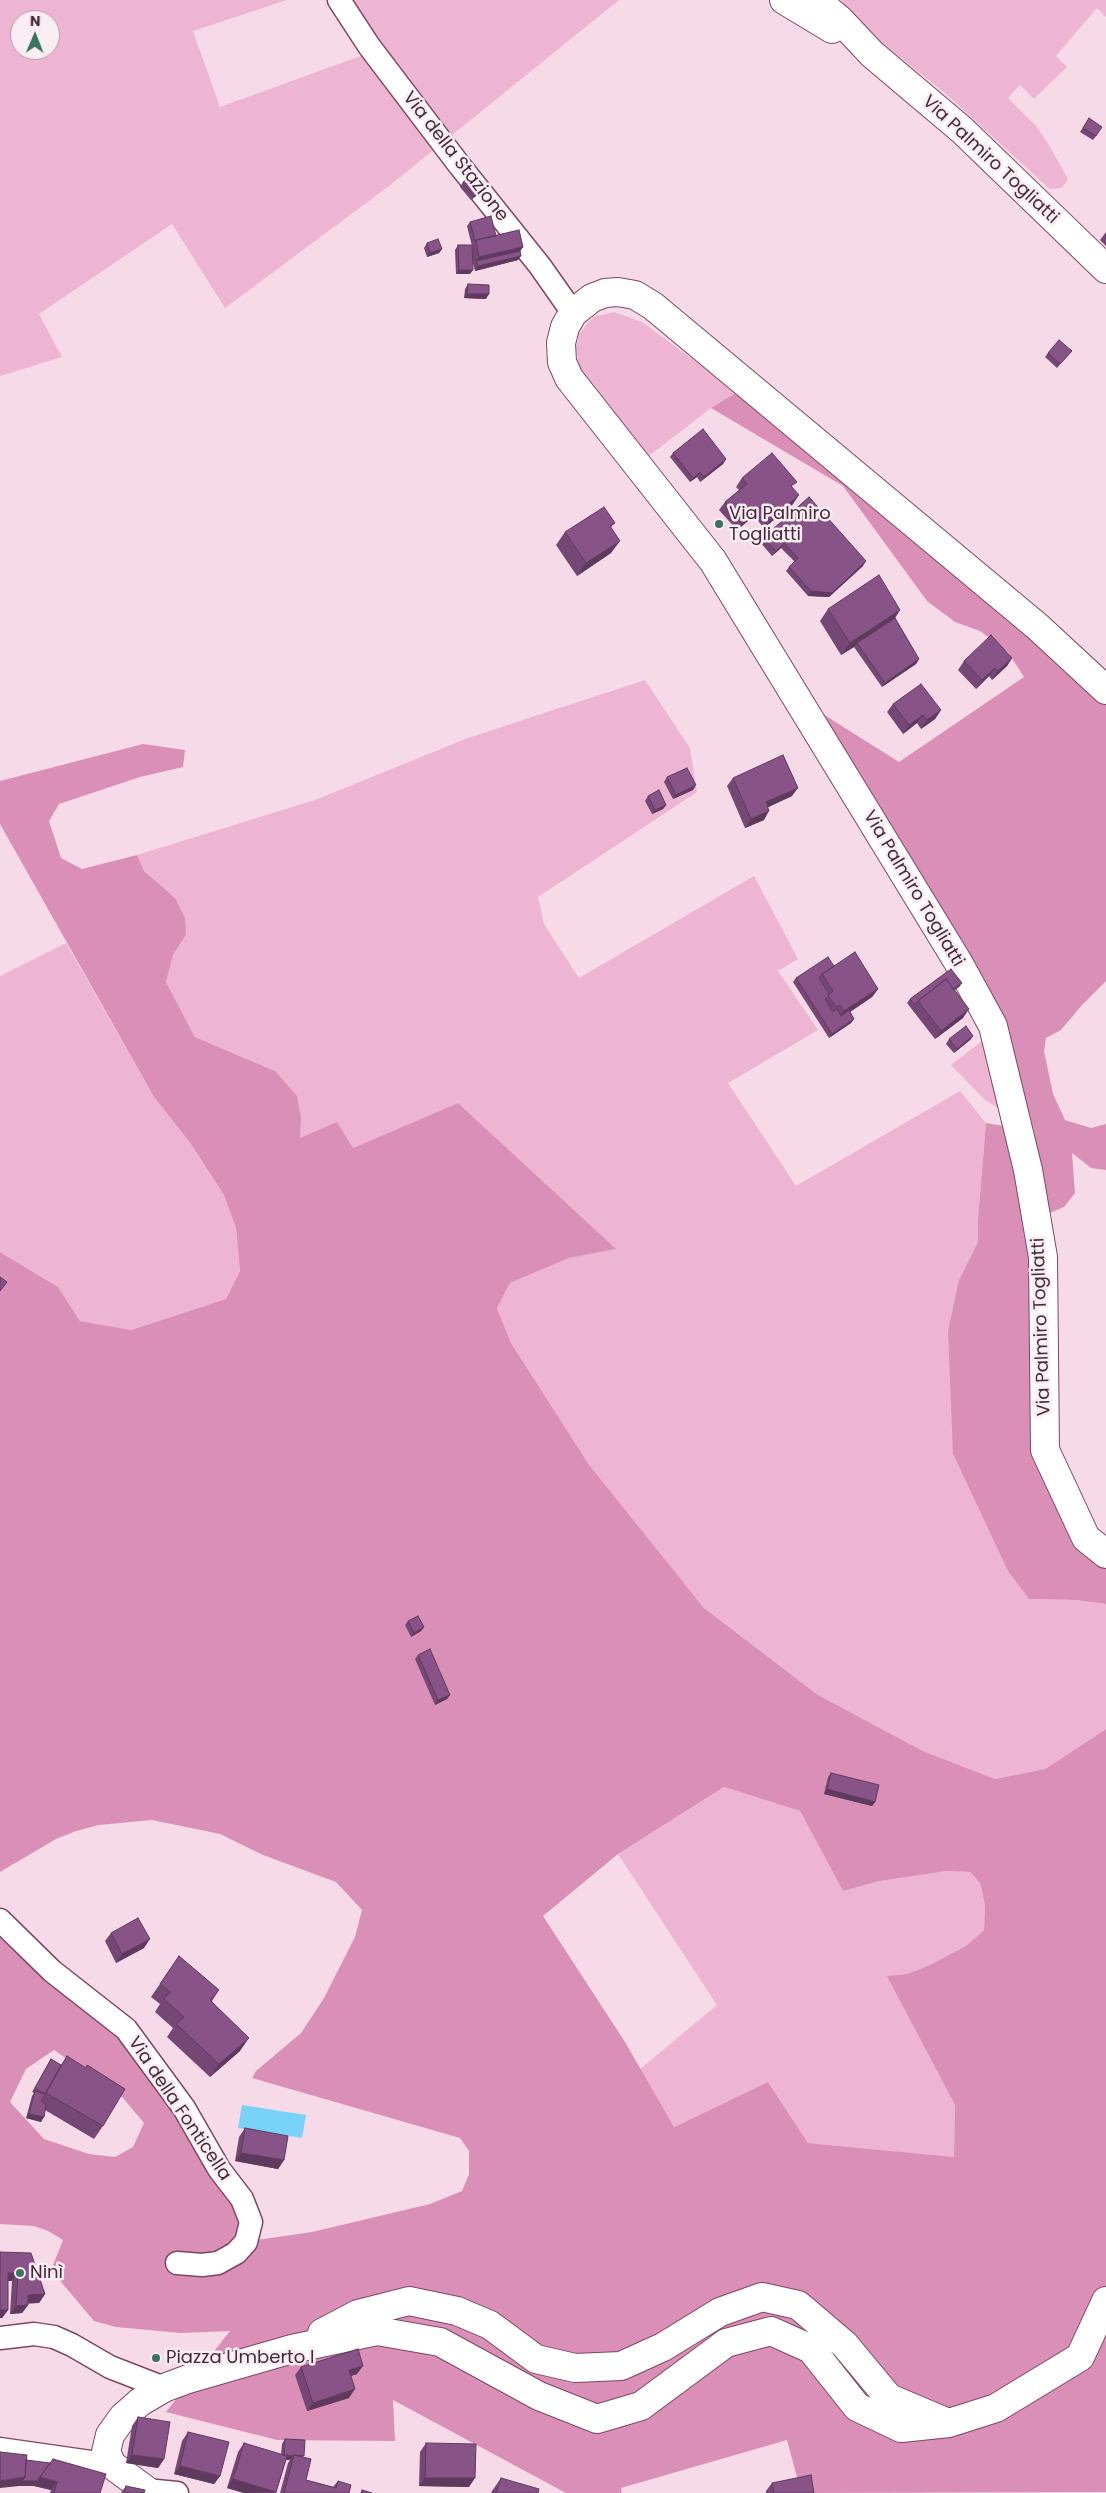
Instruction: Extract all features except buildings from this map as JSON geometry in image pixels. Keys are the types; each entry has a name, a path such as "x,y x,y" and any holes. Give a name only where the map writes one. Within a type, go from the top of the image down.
{"street":[{"name":"Via della Stazione","path":"339,0 369,46 460,166 540,266 573,313"},
{"name":"Via Palmiro Togliatti","path":"784,0 807,6 837,10 872,54"},
{"name":"Via Palmiro Togliatti","path":"807,6 872,54 962,130 1106,269"},
{"name":"Via Palmiro Togliatti","path":"1106,690 1038,627 654,306 635,294 605,293 592,298 573,313 564,327 561,343 562,362 569,378 713,561 958,962 993,1026 1028,1170 1043,1257 1045,1450 1086,1538 1106,1554"},
{"name":"Via della Fonticella","path":"0,1920 52,1971 126,2029 184,2108 219,2169 242,2199 251,2222 246,2242 236,2253 218,2263 202,2265 176,2264"},
{"path":"292,2349 358,2314 409,2301 457,2311 490,2325 536,2359 575,2368 621,2366 663,2347 720,2312 762,2297 798,2305 844,2345 889,2398 949,2424"},
{"path":"107,2472 106,2452 110,2435 133,2407 164,2388 292,2349 377,2331 440,2342 539,2396 597,2419 641,2406 726,2343 772,2331 811,2348 857,2407 901,2428 949,2424 996,2408 1080,2357 1106,2301"},
{"path":"0,2338 34,2334 54,2337 110,2367 164,2388"},
{"path":"2,2447 107,2472 148,2491 177,2493"}],"shaded area":[{"path":"0,0 287,0 193,31 220,107 377,50 347,0 619,0 389,186 225,308 172,224 39,314 62,357 0,376"},
{"path":"841,0 1106,0 1106,17 1097,8 1056,56 1067,67 1034,99 1020,85 1008,98 1037,127 1050,147 1068,179 1062,188 1050,189 945,93 867,31 852,17"},
{"path":"614,312 642,322 737,392 711,408 646,458 581,375 576,349 579,334 593,317"},
{"path":"737,392 1106,698 1106,981 1061,1030 1046,1038 1044,1051 1053,1094 1065,1120 1091,1128 1106,1124 1106,1170 1091,1168 1072,1153 1075,1193 1064,1207 1050,1213 1034,1131 1010,1042 993,997 907,858 807,704 899,762 1024,677 1008,652 980,631 955,622 927,601 843,486 711,408"},
{"path":"645,680 690,748 697,792 538,897 544,924 579,978 754,876 798,959 778,971 818,1030 728,1083 796,1186 960,1091 986,1123 978,1219 978,1242 959,1280 953,1454 1008,1570 1029,1599 1076,1600 1106,1604 1106,1729 1045,1769 995,1779 923,1751 818,1695 704,1608 589,1466 511,1343 497,1308 510,1283 569,1258 615,1249 458,1103 353,1148 299,1138 301,1118 275,1071 195,1037 166,982 173,955 186,935 175,898 144,871 137,855 315,800 468,738"},
{"path":"143,744 185,750 183,767 140,777 59,804 49,821 61,858 82,869 137,855 144,871 175,898 185,918 186,935 173,955 166,982 195,1037 275,1071 297,1096 301,1118 300,1138 337,1122 353,1148 458,1103 616,1249 569,1258 510,1283 497,1308 511,1343 589,1465 704,1608 818,1695 923,1751 995,1779 1045,1769 1106,1729 1106,2492 812,2493 798,2481 787,2440 621,2488 622,2493 566,2493 393,2400 395,2441 277,2440 166,2412 230,2331 181,2333 116,2327 94,2321 51,2270 63,2240 48,2231 34,2226 0,2224 0,1928 123,2032 257,2240 312,2232 430,2204 462,2191 469,2174 469,2151 460,2138 252,2078 256,2071 301,2033 324,1998 355,1937 362,1910 336,1882 263,1855 220,1834 152,1820 99,1825 76,1831 56,1839 0,1872 0,1252 58,1287 80,1321 131,1330 226,1299 240,1271 236,1228 224,1195 191,1144 154,1097 0,824 0,781","holes":["724,1787 800,1811 843,1891 880,1881 947,1871 970,1872 980,1883 985,1905 984,1930 966,1946 930,1965 907,1974 887,1976 955,2105 954,2157 808,2143 768,2082 674,2127 625,2042 543,1916 618,1854","54,2050 123,2098 144,2123 133,2147 115,2157 89,2154 44,2139 10,2102 26,2069"]},
{"path":"66,943 154,1097 191,1144 224,1195 236,1228 240,1271 226,1299 131,1330 80,1321 58,1287 0,1252 0,976"},
{"path":"987,1037 1000,1109 985,1100 951,1065"},
{"path":"986,1123 1004,1126 1037,1257 1041,1451 1106,1560 1106,1604 1076,1600 1029,1599 1008,1571 953,1454 948,1331 959,1280 978,1242 978,1219"},
{"path":"724,1787 800,1811 843,1891 881,1881 947,1871 970,1872 980,1883 985,1905 984,1930 966,1946 930,1965 907,1974 888,1976 955,2105 954,2157 808,2143 768,2082 674,2127 640,2069 717,2005 618,1854"}],"water":[{"path":"242,2105 306,2115 302,2138 238,2128"}],"place":[{"name":"Via Palmiro Togliatti","path":"719,524"},
{"name":"Ninì","path":"20,2273"},
{"name":"Piazza Umberto I","path":"156,2358"}]}
